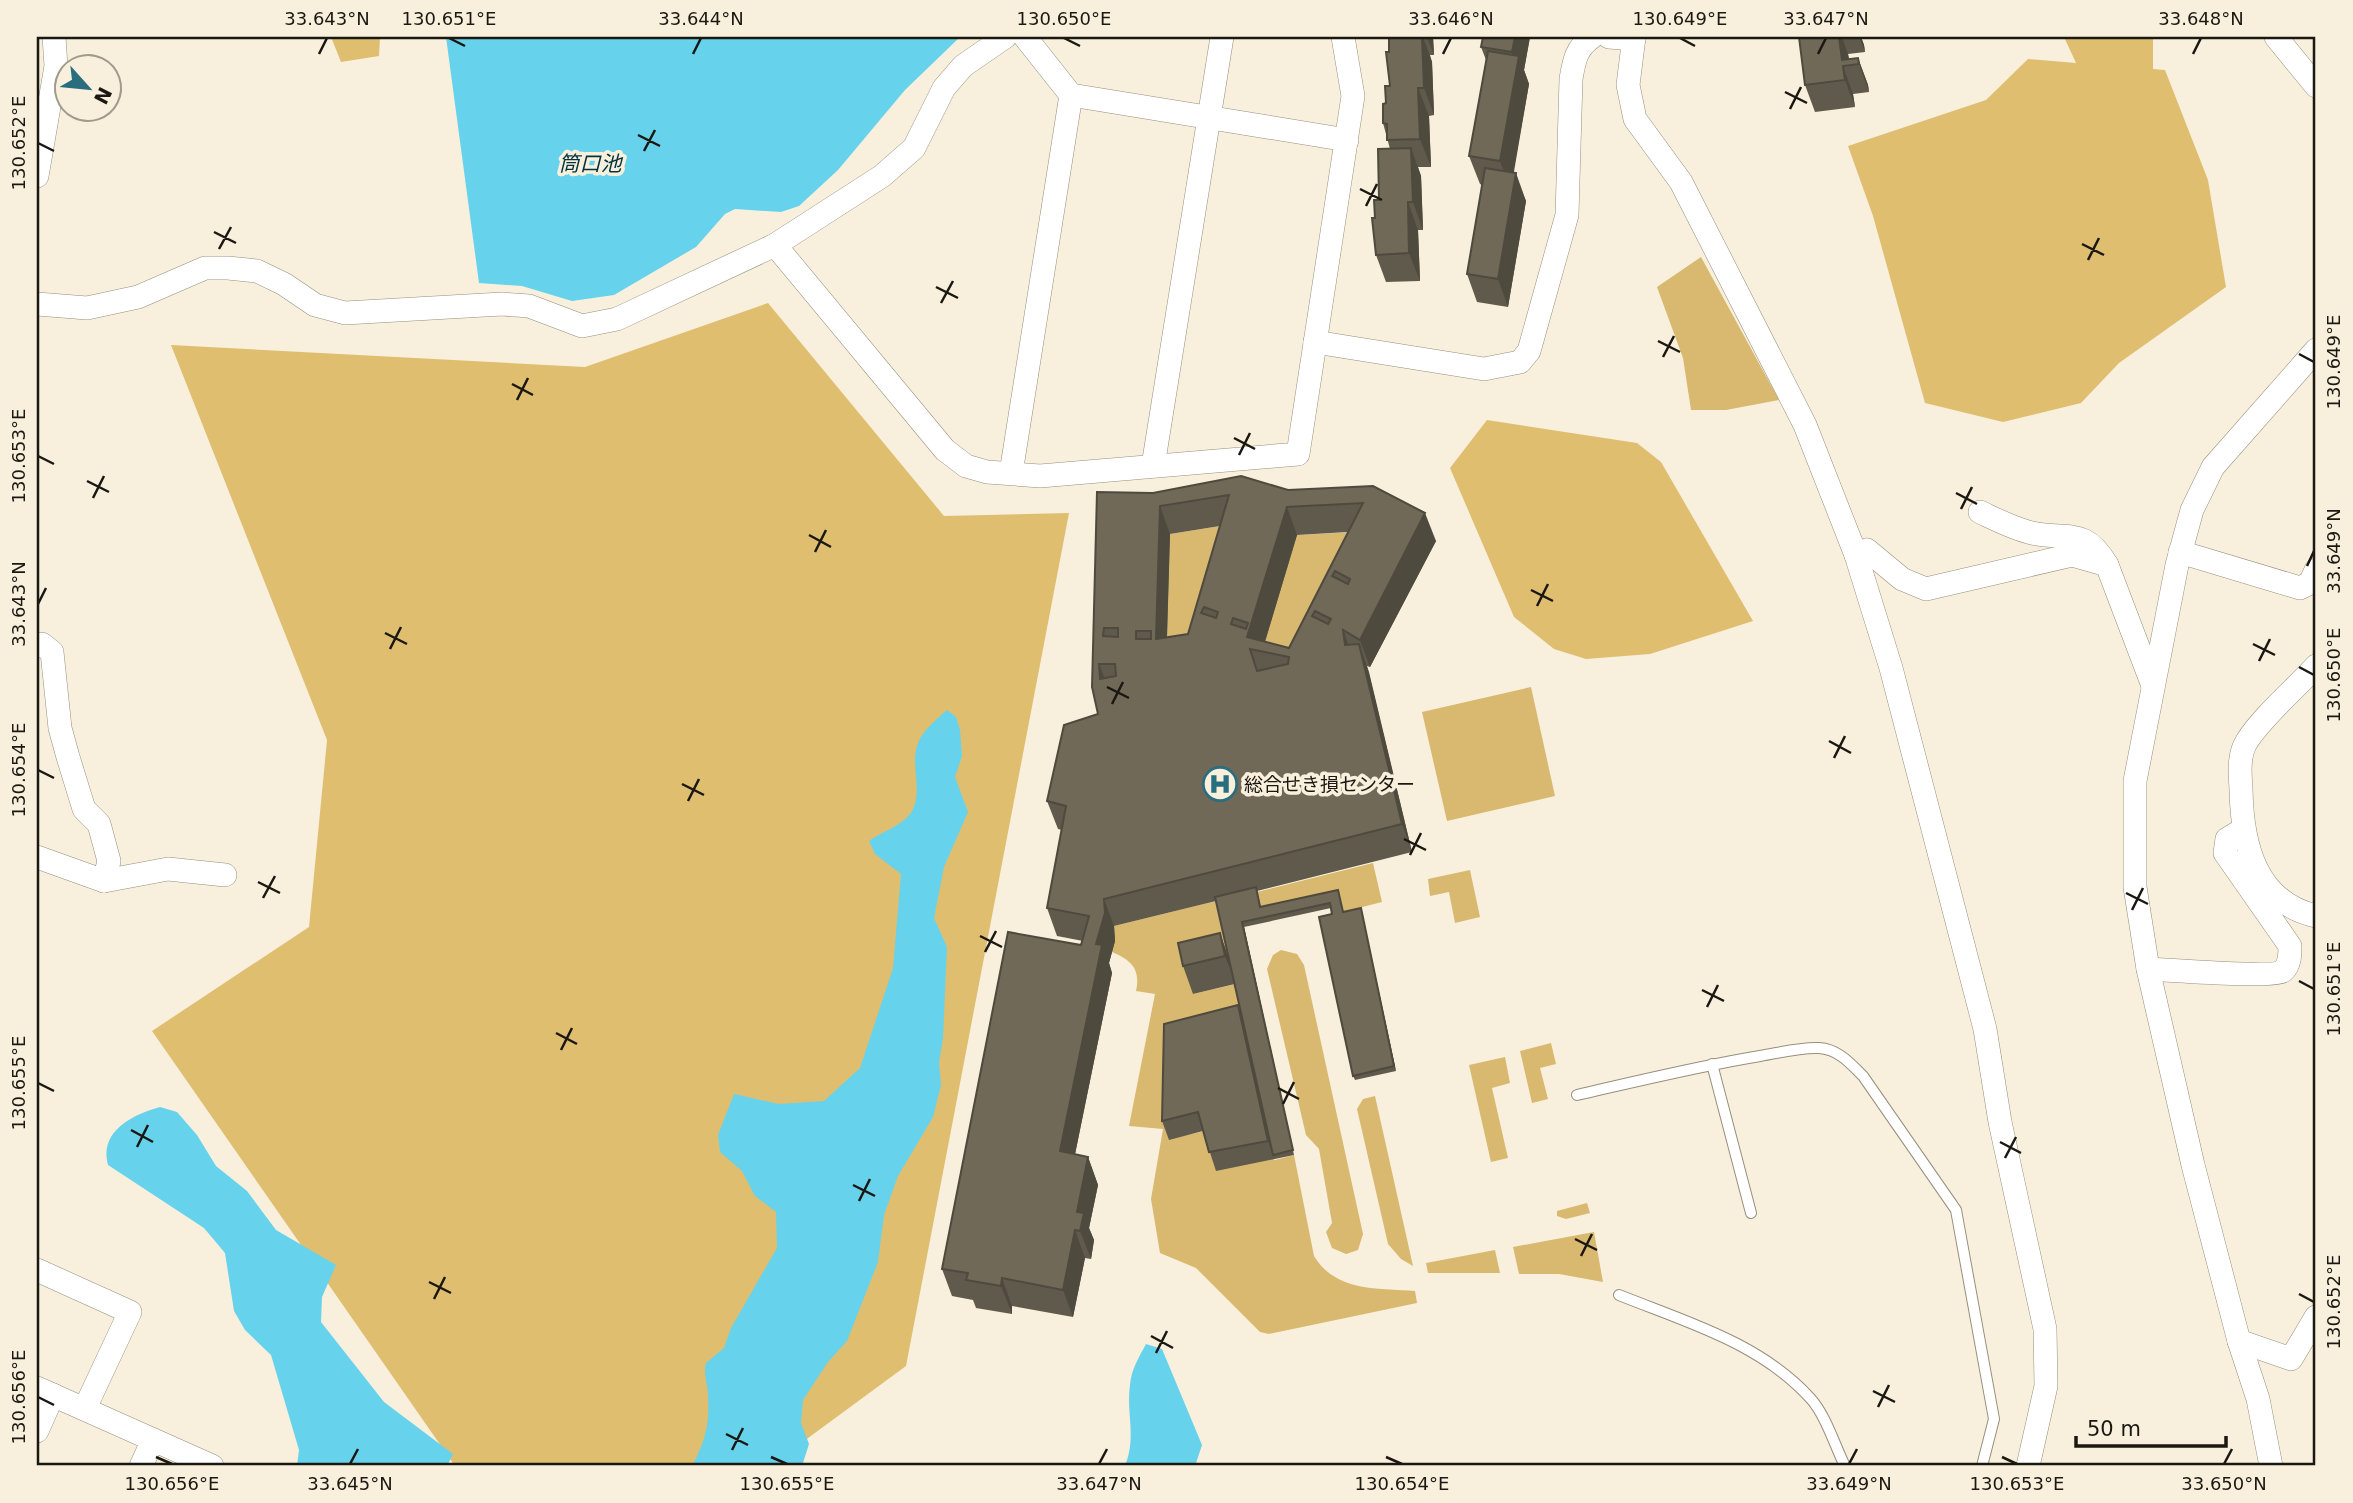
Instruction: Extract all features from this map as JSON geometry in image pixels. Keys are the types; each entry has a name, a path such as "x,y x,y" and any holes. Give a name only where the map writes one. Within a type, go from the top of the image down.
{"street":[{"path":"38,162 56,66 54,37"},
{"path":"37,304 87,308 138,297 205,268 228,268 257,271 284,284 315,305 345,313 502,304 529,306 582,326 617,319 775,245 882,176 914,148 944,88 963,66 1005,37"},
{"path":"1025,37 1071,96 1347,140"},
{"path":"1153,466 1222,37"},
{"path":"775,245 946,450 966,466 1040,476 1298,454 1353,96 1343,37"},
{"path":"1315,342 1484,369 1520,362 1529,351 1567,215 1570,79 1581,44 1592,37"},
{"path":"1609,37 1634,38 1628,85 1635,119 1681,182 1805,425 1856,555 1891,668 1985,1029 2000,1122 2045,1329 2046,1386 2028,1466"},
{"path":"2276,37 2316,86"},
{"path":"1011,473 1071,96"},
{"path":"2271,1466 2258,1399 2239,1341 2193,1165 2148,969 2135,887 2133,825 2135,781 2180,552 2192,510 2213,467 2316,350"},
{"path":"1980,512 2023,531 2041,535 2076,536 2098,549 2107,565 2153,687"},
{"path":"1856,555 1867,551 1902,579 1926,589 2072,555 2107,565"},
{"path":"2180,552 2300,588 2310,583 2316,570"},
{"path":"37,646 43,645 52,652 60,728 84,809 99,824 109,861 104,881"},
{"path":"2316,666 2246,742 2240,774 2242,830 2255,867 2275,897 2304,913 2316,916"},
{"path":"2148,969 2244,973 2278,973 2285,970 2290,958 2290,946 2225,853 2227,839 2242,830"},
{"path":"37,857 104,881 168,869 225,875"},
{"path":"37,1270 130,1312 85,1408"},
{"path":"2239,1341 2291,1359 2316,1317"},
{"path":"37,1431 45,1391 212,1466"},
{"path":"141,1466 153,1440"}],"lane":[{"path":"1577,1095 1712,1064 1795,1050 1820,1048 1837,1052 1863,1076 1956,1210 1994,1419 1982,1466"},
{"path":"1712,1064 1751,1213"},
{"path":"1619,1295 1720,1335 1770,1361 1813,1401 1845,1466"}],"shaded area":[{"path":"331,37 380,37 379,56 341,62"},
{"path":"2064,37 2153,37 2153,69 2165,70 2208,180 2226,287 2119,363 2081,403 2003,422 1925,403 1873,216 1848,146 1986,100 2028,59 2076,63"},
{"path":"1701,257 1779,400 1726,410 1691,410 1683,358 1657,287"},
{"path":"768,303 944,516 1069,513 906,1366 770,1466 455,1466 152,1031 309,927 327,740 171,345 585,367"},
{"path":"1487,420 1637,443 1661,462 1753,621 1650,654 1586,659 1554,649 1514,617 1450,468"},
{"path":"1239,523 1198,662 1166,667 1170,534"},
{"path":"1373,531 1299,676 1257,665 1297,535"},
{"path":"1531,687 1555,796 1447,821 1422,712"},
{"path":"1373,863 1382,902 1343,912 1339,895 1262,912 1257,892"},
{"path":"1470,870 1480,917 1455,923 1449,892 1430,896 1428,879"},
{"path":"1216,901 1230,961 1193,994 1236,984 1246,1024 1169,1139 1205,1131 1275,1160 1294,1155 1314,1256 1323,1268 1358,1286 1415,1291 1417,1303 1269,1334 1260,1332 1196,1268 1160,1253 1151,1199 1163,1129 1129,1126 1155,994 1136,991 1137,977 1133,966 1112,952 1114,926"},
{"path":"1281,950 1297,954 1304,965 1363,1234 1358,1250 1346,1254 1332,1248 1326,1232 1332,1223 1319,1149 1306,1135 1267,969 1273,955"},
{"path":"1551,1043 1556,1064 1540,1068 1548,1099 1532,1103 1520,1051"},
{"path":"1505,1057 1510,1083 1492,1088 1508,1158 1491,1162 1469,1065"},
{"path":"1375,1096 1413,1266 1401,1259 1388,1244 1357,1109 1363,1099"},
{"path":"1587,1203 1590,1213 1566,1219 1557,1216 1557,1211"},
{"path":"1594,1232 1603,1282 1559,1274 1519,1274 1513,1247"},
{"path":"1495,1250 1500,1273 1428,1273 1426,1263"}],"water":[{"name":"筒口池","path":"446,37 960,37 905,90 838,170 799,206 781,212 735,209 725,214 696,247 614,295 572,301 522,286 479,283"},
{"path":"947,710 956,717 960,730 962,756 955,777 968,812 944,867 934,918 947,947 943,1038 939,1063 941,1085 933,1117 898,1176 884,1215 878,1262 847,1341 828,1362 803,1400 801,1423 809,1444 802,1466 692,1466 707,1424 706,1363 724,1348 731,1328 777,1248 776,1212 755,1196 742,1171 720,1152 718,1135 734,1094 779,1104 824,1101 860,1068 893,968 901,874 875,854 869,841 910,814 916,797 915,761 918,743 926,729"},
{"path":"160,1107 177,1112 197,1135 216,1166 247,1191 276,1230 336,1265 322,1297 321,1322 384,1402 453,1454 447,1466 297,1466 299,1450 271,1355 245,1330 234,1311 225,1253 204,1228 108,1165 106,1153 113,1134 128,1120"},
{"path":"1146,1344 1162,1349 1202,1445 1195,1466 1125,1466 1131,1435 1131,1379"}],"building":[{"path":"1389,37 1422,37 1424,88 1418,88 1420,139 1387,140 1383,104 1386,103 1385,86 1390,86 1386,52 1389,52"},
{"path":"1483,37 1515,37 1512,52 1481,47"},
{"path":"1799,37 1839,37 1842,60 1858,58 1859,64 1843,66 1845,80 1805,85"},
{"path":"1488,51 1519,56 1500,161 1469,156"},
{"path":"1411,148 1413,202 1408,202 1409,253 1376,255 1372,218 1375,218 1374,200 1379,200 1378,149"},
{"path":"1485,168 1516,173 1498,279 1467,274"},
{"path":"1241,476 1288,490 1373,486 1425,513 1360,640 1343,630 1345,645 1359,644 1402,824 1104,899 1105,913 1096,944 1102,945 1060,1151 1088,1157 1077,1212 1084,1213 1080,1231 1075,1230 1063,1290 1002,1278 1001,1286 966,1280 968,1273 942,1269 1008,932 1081,945 1089,916 1047,908 1066,806 1047,801 1064,725 1098,714 1092,687 1097,492 1153,493","holes":["1229,495 1188,634 1156,639 1160,506","1363,503 1289,648 1247,637 1287,507","1335,571 1350,579 1348,584 1332,576","1204,607 1218,612 1216,618 1201,613","1315,611 1331,619 1328,624 1312,616","1233,618 1248,623 1246,629 1231,624","1104,628 1118,628 1118,637 1103,636","1136,631 1151,631 1151,639 1136,639","1250,649 1289,657 1288,664 1257,671","1099,664 1115,664 1116,676 1100,679"]},
{"path":"1256,887 1260,907 1338,890 1343,912 1361,908 1394,1066 1353,1076 1319,917 1332,914 1330,903 1242,922 1293,1150 1273,1155 1215,897"},
{"path":"1220,933 1225,956 1183,966 1178,943"},
{"path":"1238,1005 1268,1141 1209,1152 1198,1112 1162,1121 1164,1024"}],"place":[{"name":"総合せき損センター","path":"1220,784"}]}
